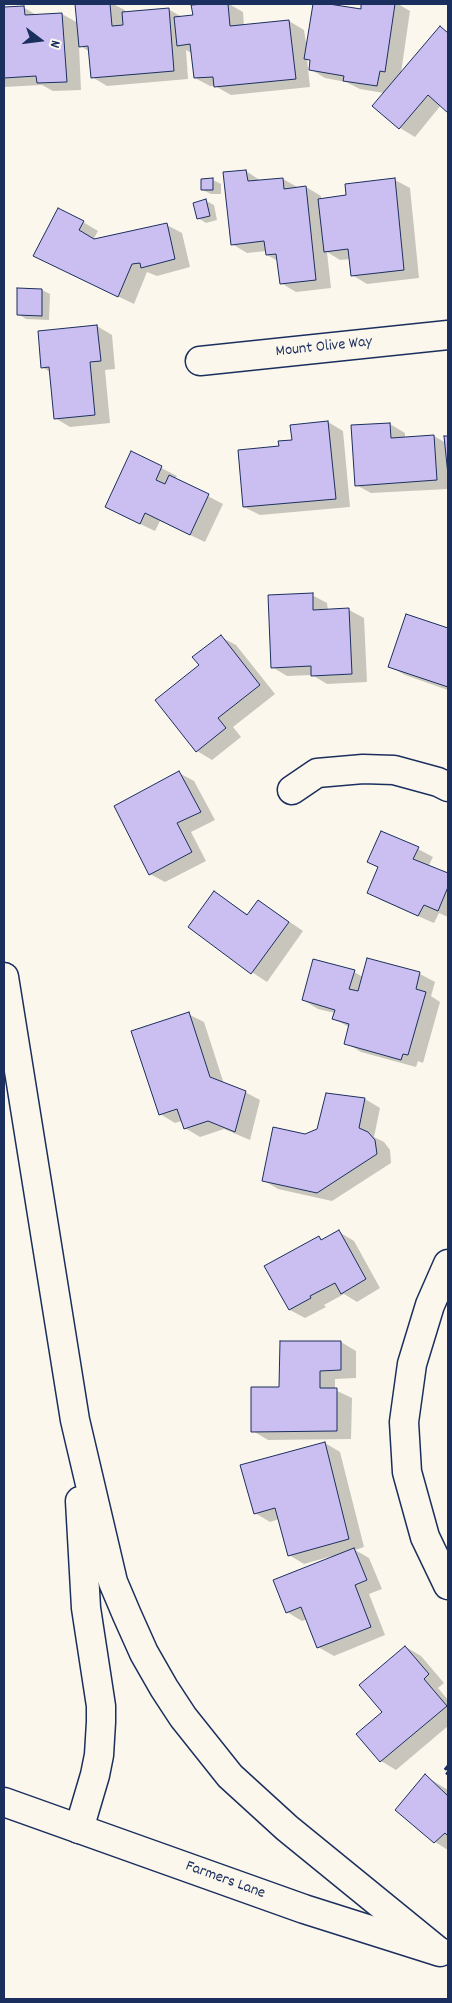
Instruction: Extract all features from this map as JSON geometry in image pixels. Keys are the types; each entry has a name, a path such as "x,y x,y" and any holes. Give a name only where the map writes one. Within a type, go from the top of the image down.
{"main road":[{"name":"Mount Olive Way","path":"200,361 448,335"},
{"path":"292,790 317,773 363,769 394,770 438,782 448,787"},
{"path":"4,977 75,1420 113,1582 144,1653 183,1717 230,1776 257,1802 443,1953"},
{"path":"448,1264 430,1305 412,1364 404,1422 407,1472 425,1537 448,1585"},
{"path":"75,1420 86,1608 101,1714 99,1756 79,1828"},
{"name":"Farmers Lane","path":"4,1802 304,1909 443,1953"}],"path":[{"path":"448,1766 444,1771 448,1774"}],"building":[{"path":"75,4 110,4 112,26 123,25 122,12 169,8 174,71 91,78 88,46 79,47"},
{"path":"228,4 230,26 289,20 296,79 214,87 213,77 194,78 190,44 177,46 174,17 193,15 191,5"},
{"path":"313,4 329,4 361,9 361,4 395,4 385,72 380,71 377,86 343,81 344,76 309,70 310,60 304,59"},
{"path":"24,6 25,15 62,13 67,82 37,83 36,76 4,78 4,7"},
{"path":"440,26 448,33 448,113 428,95 399,129 372,106"},
{"path":"246,170 248,181 283,178 284,189 306,186 316,280 280,284 276,254 266,255 264,241 231,245 223,172"},
{"path":"213,178 213,190 201,190 201,179"},
{"path":"395,178 404,270 351,276 348,249 324,252 318,199 346,195 345,184"},
{"path":"206,199 210,216 197,219 193,203"},
{"path":"58,208 84,221 79,230 94,239 167,223 175,259 141,268 140,263 132,264 118,297 33,256"},
{"path":"17,288 42,289 42,316 17,315"},
{"path":"97,325 101,361 90,362 95,415 54,419 49,367 41,368 38,331"},
{"path":"328,421 336,499 243,507 238,450 279,446 278,441 292,440 290,425"},
{"path":"390,423 391,438 434,435 437,480 355,486 351,425"},
{"path":"444,436 448,436 448,475"},
{"path":"131,451 162,466 156,480 165,484 169,475 209,494 190,535 145,513 140,524 105,507"},
{"path":"313,593 313,610 349,608 352,674 311,676 311,666 271,668 268,595"},
{"path":"406,614 448,628 448,687 388,667"},
{"path":"221,635 260,685 218,718 226,728 196,752 155,700 199,665 192,657"},
{"path":"179,771 201,812 177,823 192,852 149,875 114,806"},
{"path":"381,831 419,847 413,859 448,873 448,887 438,911 424,905 418,916 367,893 378,867 367,862"},
{"path":"214,891 247,915 258,900 289,922 251,974 188,927"},
{"path":"367,958 420,972 416,989 426,992 408,1055 403,1054 401,1060 344,1044 349,1024 332,1019 335,1010 302,1000 313,959 355,970 349,989 358,991"},
{"path":"189,1012 210,1077 246,1091 235,1132 208,1121 184,1129 177,1109 159,1115 131,1031"},
{"path":"326,1093 365,1098 359,1128 368,1132 375,1140 377,1154 317,1193 262,1181 273,1127 305,1134 317,1129"},
{"path":"339,1230 366,1279 341,1294 335,1283 289,1310 264,1266 319,1236 321,1240"},
{"path":"280,1341 341,1341 341,1370 320,1371 320,1388 337,1388 337,1431 251,1432 251,1387 279,1387"},
{"path":"325,1442 349,1539 288,1556 275,1508 254,1514 240,1465"},
{"path":"354,1548 367,1580 355,1585 371,1627 317,1648 301,1607 286,1613 273,1580"},
{"path":"405,1646 429,1674 424,1679 447,1706 380,1762 356,1734 382,1712 359,1685"},
{"path":"425,1774 448,1796 448,1836 445,1833 434,1843 395,1810"}]}
